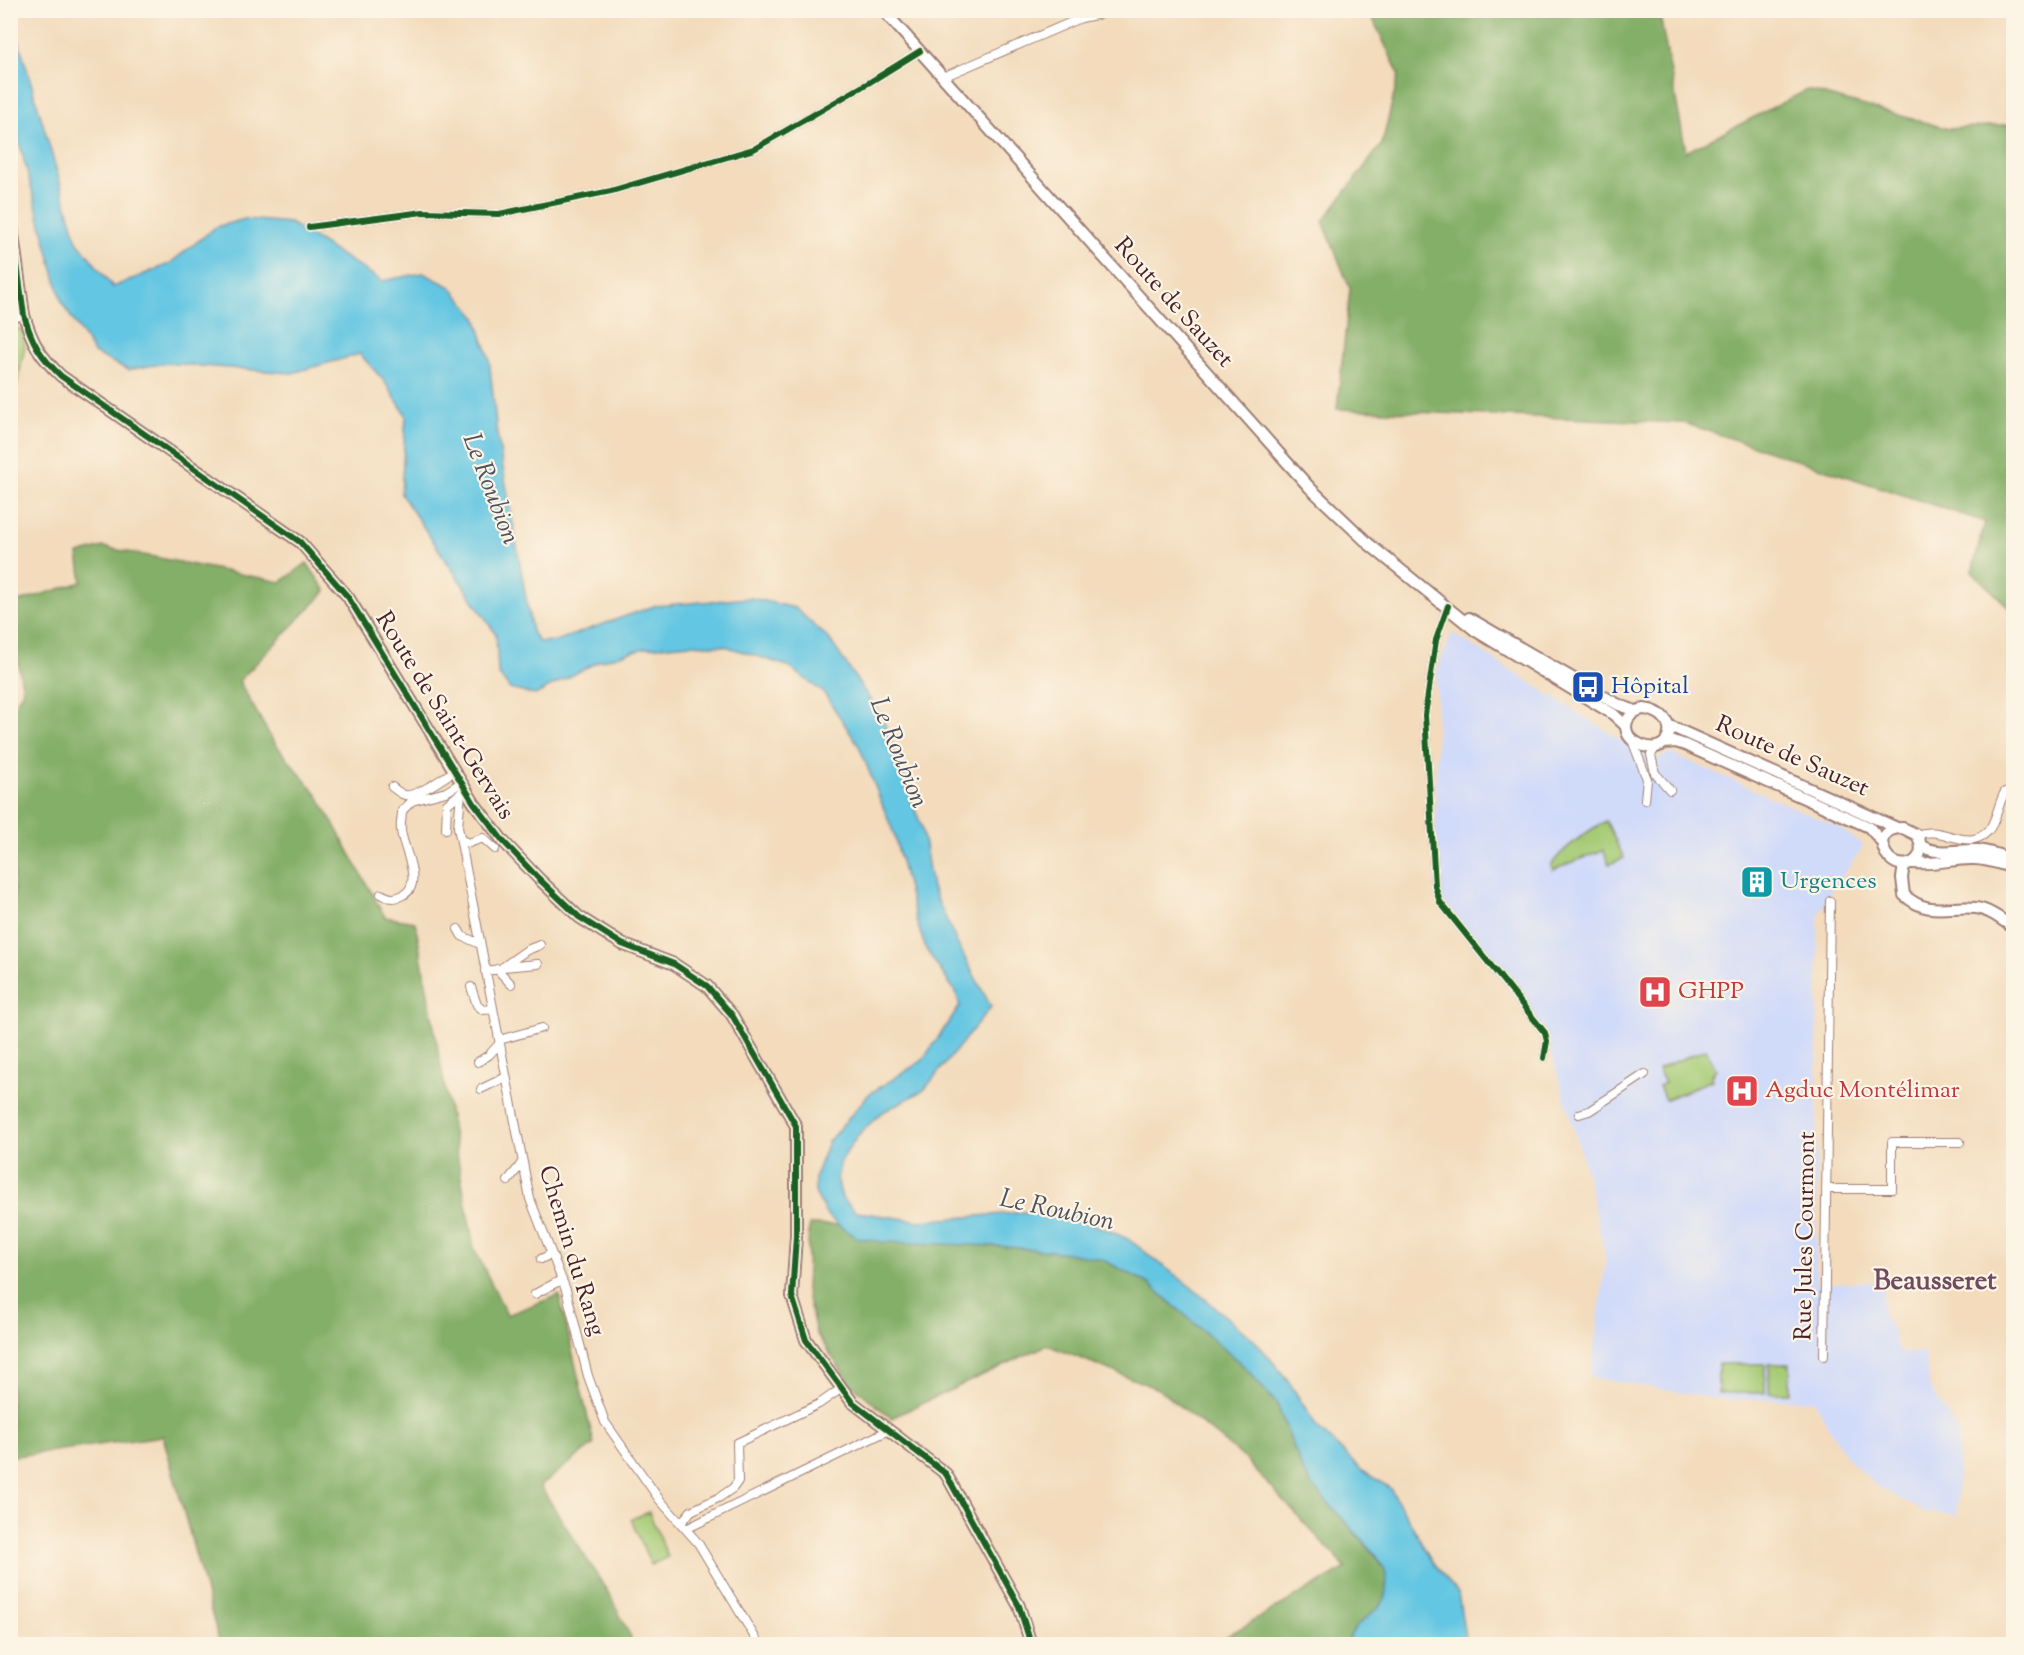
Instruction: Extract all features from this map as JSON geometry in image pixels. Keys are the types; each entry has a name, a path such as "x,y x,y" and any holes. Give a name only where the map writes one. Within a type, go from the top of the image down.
{"main road":[{"name":"Route de Sauzet","path":"883,10 1310,488 1370,545 1404,575 1448,606 1617,704 1635,711"},
{"name":"Route de Saint-Gervais","path":"10,213 24,315 42,358 61,376 300,542 348,597 454,771 462,788 503,841 579,917 622,944 674,964 707,986 732,1015 796,1126 796,1236 792,1296 806,1340 852,1402 946,1474 1019,1606 1031,1644"},
{"name":"Route de Sauzet","path":"1448,606 1476,631 1613,714 1626,726"},
{"path":"1644,709 1653,710 1666,718 1670,726 1670,732 1660,745 1647,747 1631,739 1626,726 1627,720 1635,711 1644,709"},
{"name":"Route de Sauzet","path":"1670,726 1897,828"},
{"name":"Route de Sauzet","path":"1660,745 1676,742 1685,745 1859,822 1869,827 1882,842"},
{"path":"2013,868 1984,859 1925,864 1909,864 1891,861 1886,856 1882,842 1887,832 1897,828 1908,829 1917,835 1921,846 1918,858 1909,864 1902,879 1904,895 1915,904 1934,909 1978,908 1996,915 2013,928"},
{"path":"1921,846 1938,853 1990,851 2013,860"}],"street":[{"path":"943,77 1081,18 1120,10"},
{"path":"309,227 423,212 499,214 611,191 754,149 920,51"},
{"path":"10,318 24,315"},
{"path":"1448,606 1436,640 1425,715 1435,886 1440,902 1545,1033 1547,1041 1544,1058"},
{"path":"1631,739 1647,779 1645,800"},
{"path":"1660,745 1652,755 1655,773 1670,790"},
{"path":"392,788 402,795 409,796 454,771"},
{"path":"446,829 447,804 462,788"},
{"path":"381,894 389,898 399,897 408,893 412,883 412,874 401,832 402,811 412,801 462,788"},
{"name":"Chemin du Rang","path":"462,788 458,827 522,1162 530,1199 561,1280 588,1376 605,1422 659,1499 698,1543 759,1644"},
{"path":"1917,835 1934,831 1960,839 1975,840 1989,830 2005,792 2013,789"},
{"path":"461,840 469,843 483,838 495,849"},
{"name":"Rue Jules Courmont","path":"1824,1356 1830,901"},
{"path":"458,928 462,936 480,944"},
{"path":"500,968 527,950 540,945"},
{"path":"485,971 538,964"},
{"path":"500,968 511,984"},
{"path":"471,987 477,1005 483,1010 493,1009"},
{"path":"478,1062 489,1055 499,1042 542,1028"},
{"path":"1579,1114 1589,1111 1645,1074"},
{"path":"481,1089 506,1077"},
{"path":"1827,1188 1892,1189 1892,1142 1960,1142"},
{"path":"508,1181 522,1162"},
{"path":"541,1259 551,1254"},
{"path":"535,1294 561,1280"},
{"path":"683,1526 691,1511 720,1497 733,1488 738,1481 736,1443 819,1404 842,1388"},
{"path":"683,1526 889,1430"}],"shaded area":[{"path":"1452,633 1655,760 1670,753 1840,828 1864,846 1835,886 1818,915 1816,1284 1883,1281 1883,1314 1892,1328 1898,1349 1902,1353 1925,1352 1929,1386 1959,1433 1957,1516 1925,1512 1876,1486 1844,1454 1814,1400 1717,1399 1590,1377 1606,1260 1586,1170 1546,1036 1435,896 1437,672"}],"green space":[{"path":"1369,11 1659,11 1686,152 1807,90 1949,129 2013,124 2013,611 1972,572 1985,522 1684,423 1337,409 1350,289 1323,221 1382,144 1399,74"},
{"path":"11,328 21,329 25,346 11,413"},
{"path":"103,547 281,582 307,563 326,591 239,681 273,741 318,796 385,917 415,922 474,1248 507,1315 559,1295 594,1444 540,1486 611,1597 634,1644 220,1644 163,1436 11,1457 10,950 15,948 11,711 23,690 11,627 11,604 82,582 78,554"},
{"path":"1606,821 1624,858 1609,864 1603,850 1553,870 1551,866 1568,847"},
{"path":"1706,1049 1716,1069 1711,1076 1712,1080 1665,1100 1659,1086 1665,1083 1658,1069"},
{"path":"809,1225 838,1225 858,1238 1061,1252 1101,1259 1148,1283 1246,1368 1277,1404 1303,1471 1317,1491 1376,1556 1385,1570 1387,1580 1385,1597 1379,1607 1355,1628 1345,1644 1222,1644 1225,1637 1346,1568 1243,1457 1158,1389 1047,1345 891,1418 849,1382 816,1333 806,1290"},
{"path":"1718,1364 1765,1364 1765,1393 1718,1393"},
{"path":"1769,1364 1790,1364 1790,1393 1769,1393"},
{"path":"649,1512 668,1557 651,1565 631,1519"}],"water":[{"name":"Le Roubion","path":"10,19 17,35 77,241 113,287 169,264 216,227 245,219 290,223 382,281 423,273 451,287 476,317 489,358 497,434 532,632 539,642 556,641 654,606 751,598 795,608 830,640 883,719 922,828 932,888 957,943 991,1007 924,1090 881,1113 859,1134 841,1160 837,1179 842,1198 856,1212 920,1221 1026,1212 1072,1215 1128,1239 1191,1287 1257,1343 1287,1379 1317,1427 1361,1470 1390,1488 1435,1565 1458,1593 1466,1644 1345,1644 1355,1628 1379,1607 1385,1598 1387,1580 1385,1570 1376,1555 1317,1491 1303,1471 1277,1404 1246,1368 1148,1283 1101,1259 1061,1252 999,1246 882,1242 858,1238 826,1214 815,1192 815,1177 828,1142 869,1094 922,1061 960,1006 956,993 926,949 916,920 894,834 859,746 824,693 788,666 725,646 690,644 644,648 599,661 535,695 510,689 498,673 496,634 401,494 406,415 385,382 360,354 292,373 165,363 128,370 94,353 62,303 11,111"}],"cycle path":[{"path":"309,227 423,212 499,214 611,191 754,149 920,51"},
{"path":"10,213 24,315 30,334 47,362 61,376 300,542 348,597 474,803 503,841 579,917 622,944 674,964 707,986 732,1015 796,1126 796,1236 792,1296 806,1340 852,1402 946,1474 1019,1606 1031,1644"},
{"path":"1448,606 1436,640 1425,715 1435,886 1440,902 1545,1033 1547,1041 1544,1058"}],"place":[{"name":"Hôpital","path":"1588,687"},
{"name":"Urgences","path":"1757,882"},
{"name":"GHPP","path":"1655,992"},
{"name":"Agduc Montélimar","path":"1742,1091"}],"district":[{"name":"Beausseret","path":"1935,1282"}]}
